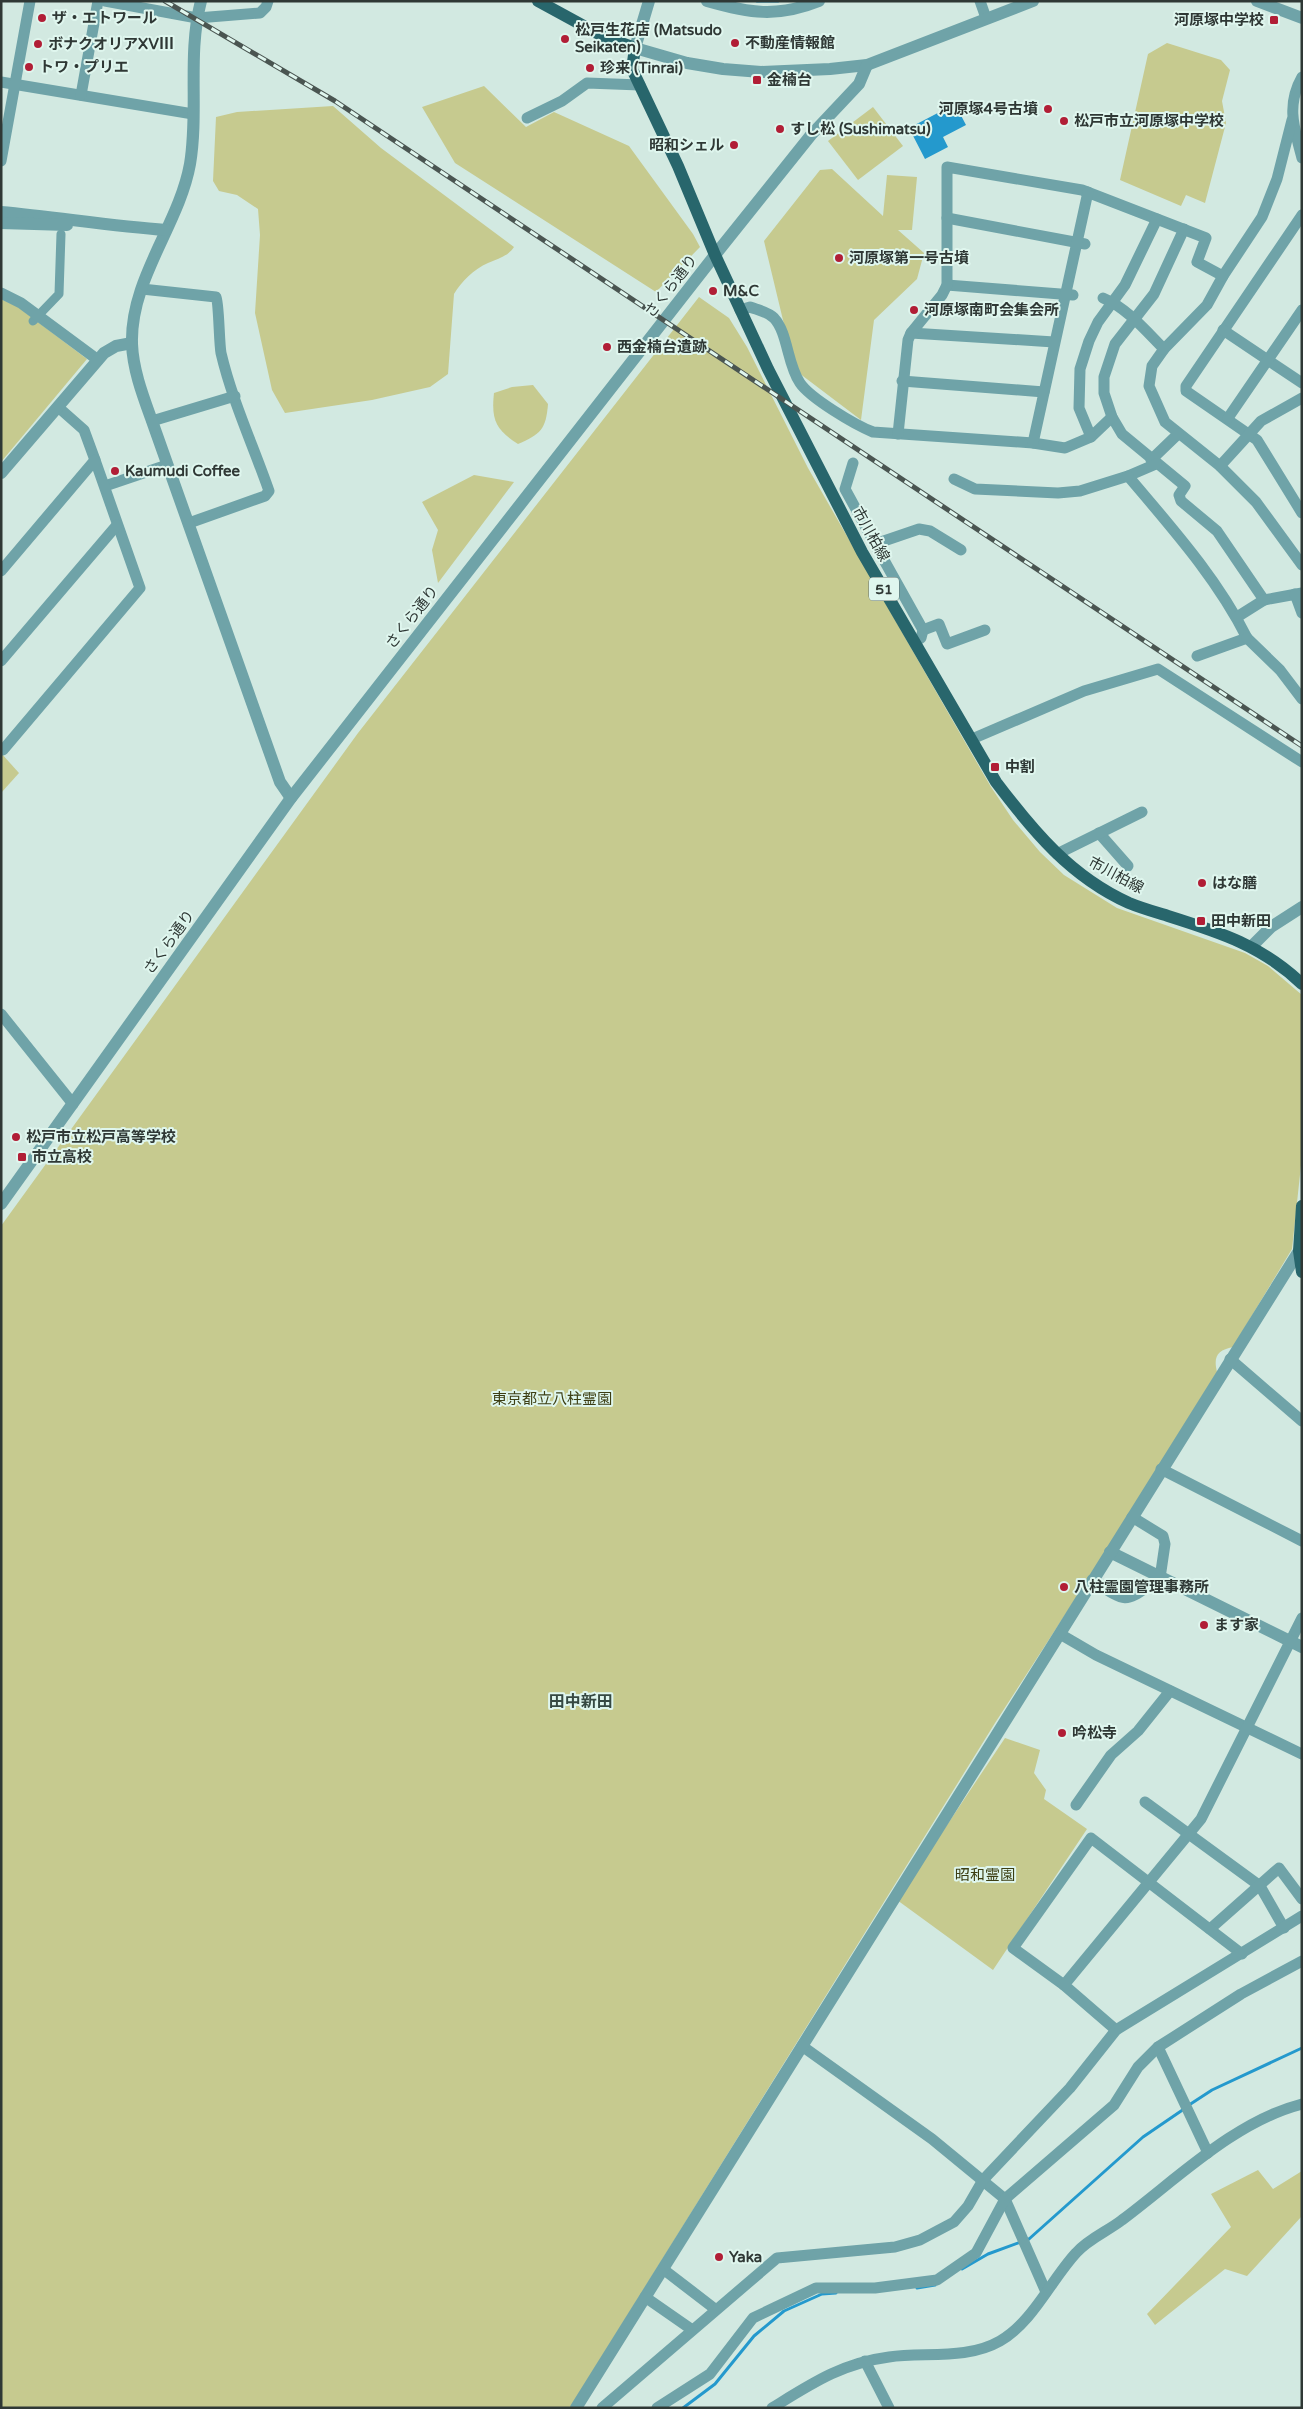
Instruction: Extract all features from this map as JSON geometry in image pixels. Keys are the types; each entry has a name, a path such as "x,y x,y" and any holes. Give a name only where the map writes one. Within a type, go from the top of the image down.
{"main road":[{"path":"538,1 604,37 635,48"},
{"name":"市川柏線","path":"635,48 632,69 678,166 715,255 768,369 848,526 1006,795 1057,854 1072,869 1097,887 1130,904 1252,946 1302,984"},
{"path":"1301,1262 1302,1206"}],"street":[{"path":"1,161 30,1"},
{"path":"81,95 98,1"},
{"path":"105,1 197,18 260,13 266,7 268,1"},
{"path":"201,1 197,18 193,62 192,144 187,177 142,289 132,343 138,379 167,465 280,782 291,798"},
{"path":"649,1 635,48 687,63 761,72 830,69 867,65 926,44 986,18 1033,1"},
{"path":"707,1 778,11 819,1"},
{"path":"980,1 986,18"},
{"path":"1257,1 1302,18"},
{"name":"さくら通り","path":"1,1204 291,798 715,255 811,136 859,84 867,65"},
{"path":"1302,77 1291,104 1292,120 1302,158"},
{"path":"1,82 193,114"},
{"path":"527,118 562,101 587,83 640,85"},
{"path":"1292,120 1277,179 1262,217 1223,276 1207,305 1164,349 1152,366 1149,386 1165,422 1220,466 1256,502 1302,565"},
{"path":"898,434 902,381 911,333 942,295 947,285 947,167 1088,192 1184,229 1206,238 1197,262 1223,276"},
{"path":"1033,443 1054,342 1069,295 1081,243 1088,192"},
{"path":"1,212 46,216 94,224 166,230"},
{"path":"1302,215 1186,386 1186,391 1228,418 1257,440 1302,513"},
{"path":"948,218 1081,243"},
{"path":"1091,437 1079,408 1080,370 1089,341 1107,300 1125,285 1132,262 1156,219"},
{"path":"1,223 46,226 94,224"},
{"path":"1184,229 1154,294 1135,321 1115,344 1104,377 1104,393 1112,417 1122,434 1185,486 1179,495 1181,501 1218,531 1264,600"},
{"path":"35,318 59,294 61,234"},
{"path":"947,285 1069,295"},
{"path":"142,289 216,297 218,300 217,322 221,353 269,490 265,496 189,523"},
{"path":"1,293 10,296 35,318 98,360"},
{"path":"1107,300 1135,321 1164,349"},
{"path":"740,310 750,307 774,318 779,327 791,366 801,384 809,392 860,427 872,432 1033,443 1065,448 1091,437 1112,417"},
{"path":"1228,418 1302,310"},
{"path":"1223,330 1302,383"},
{"path":"911,333 1054,342"},
{"path":"1,473 98,360 116,346 132,343"},
{"path":"902,381 1044,392"},
{"path":"152,421 235,396"},
{"path":"1220,466 1261,421 1302,398"},
{"path":"1,748 3,750 140,588 84,430 58,407"},
{"path":"954,479 975,489 1058,493 1080,491 1128,476 1154,462 1178,434"},
{"path":"1,571 96,460"},
{"path":"853,463 845,489 923,630 921,638 915,642"},
{"path":"105,486 167,465"},
{"path":"1128,476 1209,575 1237,617 1247,638 1280,670 1302,699"},
{"path":"1,661 117,525"},
{"path":"875,544 919,529 930,531 961,550"},
{"path":"1237,617 1264,600 1298,594 1302,612"},
{"path":"923,630 938,624 947,644 985,630"},
{"path":"1197,656 1247,638"},
{"path":"972,739 1084,691 1158,669 1302,762"},
{"path":"1057,854 1142,812"},
{"path":"1099,833 1128,866"},
{"path":"1252,946 1271,927 1302,907"},
{"path":"1,1014 73,1104"},
{"path":"576,2408 1230,1359 1301,1262"},
{"path":"1230,1359 1302,1421"},
{"path":"1161,1469 1302,1541"},
{"path":"1092,1580 1122,1599 1129,1599 1160,1578 1165,1544 1163,1536 1132,1517"},
{"path":"1110,1552 1302,1648"},
{"path":"1064,1985 1201,1819 1302,1618"},
{"path":"1060,1634 1096,1655 1302,1754"},
{"path":"1076,1805 1111,1755 1138,1731 1170,1691"},
{"path":"1146,1802 1260,1886 1284,1928"},
{"path":"1116,2030 1064,1985 1013,1948 1091,1838 1242,1954"},
{"path":"1210,1929 1279,1868 1302,1899"},
{"path":"602,2408 691,2329 777,2258 895,2247 920,2240 954,2222 968,2206 983,2180 1070,2088 1116,2030 1302,1916"},
{"path":"657,2408 710,2374 753,2318 816,2288 875,2288 936,2280 976,2253 1005,2199 1114,2105 1138,2067 1158,2047 1241,1994 1301,1963"},
{"path":"802,2046 924,2133 1005,2199 1046,2292"},
{"path":"1158,2047 1208,2153"},
{"path":"772,2408 842,2367 890,2356 960,2353 985,2348 1011,2334 1077,2251 1121,2221 1208,2153 1261,2120 1286,2108 1302,2104"},
{"path":"663,2268 715,2309"},
{"path":"645,2297 691,2329"},
{"path":"865,2361 889,2408"}],"green space":[{"path":"1167,43 1221,60 1230,70 1222,101 1226,123 1205,203 1186,195 1181,206 1120,180 1148,54"},
{"path":"484,86 526,127 554,112 629,146 693,234 700,247 656,292 455,163 422,107"},
{"path":"333,106 381,148 514,247 506,255 473,272 464,280 454,294 448,374 430,387 372,400 285,413 272,390 255,313 260,235 258,209 237,195 219,191 213,181 216,117 237,112"},
{"path":"873,107 903,146 858,180 828,141"},
{"path":"832,169 883,216 887,175 917,177 912,230 898,230 924,253 917,279 874,320 861,420 795,370 764,241 820,170"},
{"name":"東京都立八柱霊園","path":"699,297 729,318 747,347 808,468 991,787 1013,820 1040,852 1064,875 1117,908 1245,953 1268,966 1302,995 1302,1156 1292,1249 1233,1347 1220,1352 1216,1358 1217,1372 1094,1570 995,1723 570,2408 1,2408 1,1226 358,733"},
{"path":"1,299 18,307 87,359 1,462"},
{"path":"533,385 548,404 546,419 537,434 518,444 500,429 494,417 494,393 512,387"},
{"path":"474,475 514,482 438,583 432,550 438,530 422,502"},
{"path":"1,753 19,773 1,793"},
{"name":"昭和霊園","path":"1005,1738 1040,1750 1034,1773 1046,1790 1044,1799 1087,1829 993,1970 897,1900"},
{"path":"1258,2170 1273,2189 1302,2171 1302,2216 1247,2276 1225,2269 1155,2325 1147,2314 1231,2227 1211,2194"}],"water":[{"path":"955,104 966,125 943,137 948,147 925,159 909,128"}],"waterway":[{"path":"757,1 778,1"},
{"path":"1189,2105 1212,2090 1302,2048"},
{"path":"962,2269 988,2254 1029,2239 1143,2137 1184,2109"},
{"path":"917,2288 935,2285"},
{"path":"683,2408 715,2384 754,2336 784,2311 822,2294 836,2293"}],"railway":[{"path":"165,1 335,101 1302,746"}],"place":[{"name":"ザ・エトワール","path":"42,18"},
{"name":"河原塚中学校","path":"1274,20"},
{"name":"松戸生花店 (Matsudo Seikaten)","path":"565,39"},
{"name":"不動産情報館","path":"735,43"},
{"name":"ボナクオリアXVⅢ","path":"38,44"},
{"name":"トワ・プリエ","path":"29,67"},
{"name":"珍来 (Tinrai)","path":"590,68"},
{"name":"金楠台","path":"757,80"},
{"name":"河原塚4号古墳","path":"1048,109"},
{"name":"松戸市立河原塚中学校","path":"1064,121"},
{"name":"すし松 (Sushimatsu)","path":"780,129"},
{"name":"昭和シェル","path":"734,145"},
{"name":"河原塚第一号古墳","path":"839,258"},
{"name":"M&C","path":"713,291"},
{"name":"河原塚南町会集会所","path":"914,310"},
{"name":"西金楠台遺跡","path":"607,347"},
{"name":"Kaumudi Coffee","path":"115,471"},
{"name":"中割","path":"995,767"},
{"name":"はな膳","path":"1202,883"},
{"name":"田中新田","path":"1201,921"},
{"name":"松戸市立松戸高等学校","path":"16,1137"},
{"name":"市立高校","path":"22,1157"},
{"name":"八柱霊園管理事務所","path":"1064,1587"},
{"name":"ます家","path":"1204,1625"},
{"name":"吟松寺","path":"1062,1733"},
{"name":"Yaka","path":"719,2257"}],"district":[{"name":"田中新田","path":"581,1701"}]}
